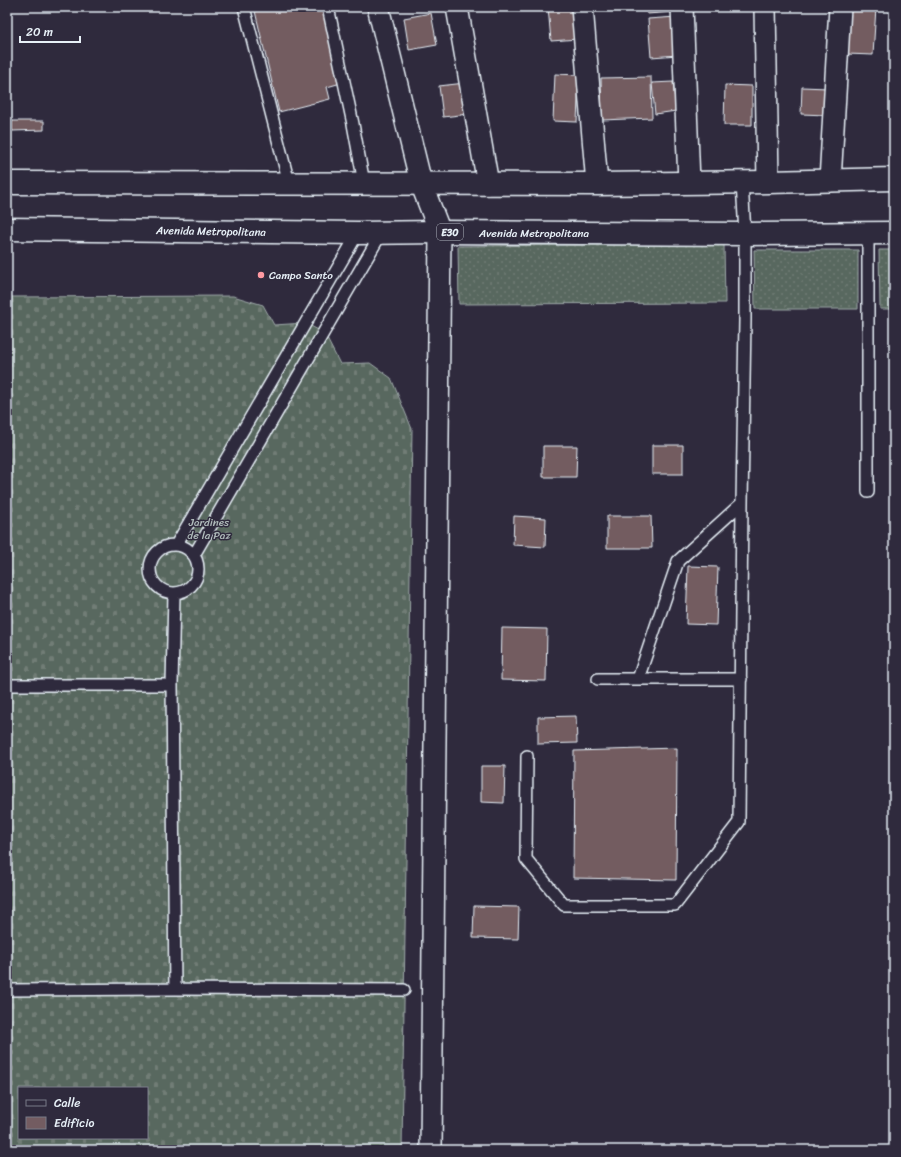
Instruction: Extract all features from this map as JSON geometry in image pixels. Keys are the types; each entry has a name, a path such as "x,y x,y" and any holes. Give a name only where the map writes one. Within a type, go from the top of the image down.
{"highway":[{"path":"7,183 596,184 894,179"},
{"name":"Avenida Metropolitana","path":"7,229 358,233 894,233"}],"street":[{"path":"378,7 421,184 440,232 431,1150"},
{"path":"457,7 488,184"},
{"path":"582,7 596,184"},
{"path":"682,7 689,182"},
{"path":"765,7 768,182"},
{"path":"830,180 840,7"}],"lane":[{"path":"244,7 289,183"},
{"path":"328,7 354,124 364,183"},
{"path":"526,756 526,859 564,905 675,905 739,822 745,320 745,234 742,182"},
{"path":"194,555 382,232"},
{"path":"176,545 358,233"},
{"path":"868,233 868,492"},
{"path":"638,679 678,561 742,503"},
{"path":"176,545 189,550 194,555 197,561 198,574 192,586 186,590 174,594 167,593 160,590 151,579 149,572 152,558 156,552 162,548 176,545"},
{"path":"174,594 172,685 175,989"},
{"path":"598,679 741,679"},
{"path":"7,685 172,685"},
{"path":"7,990 404,990"}],"green space":[{"path":"724,244 725,303 459,304 458,246"},
{"path":"754,250 858,250 858,309 755,309"},
{"path":"879,250 894,250 894,309 880,309"},
{"name":"Jardines de la Paz","path":"233,296 263,305 274,325 305,323 324,333 340,364 370,363 391,378 412,429 402,1150 7,1150 7,297"}],"building":[{"path":"254,7 322,7 341,83 327,87 330,99 279,112"},
{"path":"548,7 574,7 578,39 551,41"},
{"path":"646,7 674,7 674,12 647,14"},
{"path":"849,7 876,7 873,55 847,54"},
{"path":"431,13 437,45 409,50 404,18"},
{"path":"676,17 678,55 651,57 648,19"},
{"path":"555,74 579,75 577,122 553,121"},
{"path":"651,77 652,118 602,120 601,78"},
{"path":"673,82 676,111 655,114 652,83"},
{"path":"465,83 468,114 443,117 439,86"},
{"path":"725,85 752,86 752,125 724,125"},
{"path":"802,87 827,88 827,115 801,114"},
{"path":"12,121 44,121 44,130 12,131"},
{"path":"893,360 894,477 891,477"},
{"path":"652,445 683,445 683,474 652,474"},
{"path":"543,446 577,446 576,477 543,477"},
{"path":"514,516 546,518 545,547 513,545"},
{"path":"607,516 651,516 652,548 607,548"},
{"path":"688,566 718,567 716,625 686,624"},
{"path":"502,628 547,629 546,681 501,680"},
{"path":"576,716 577,743 538,744 538,717"},
{"path":"677,748 676,880 573,878 574,751"},
{"path":"481,766 505,766 504,803 481,802"},
{"path":"474,906 519,907 518,939 473,938"}],"place":[{"name":"Campo Santo","path":"261,275"}]}
